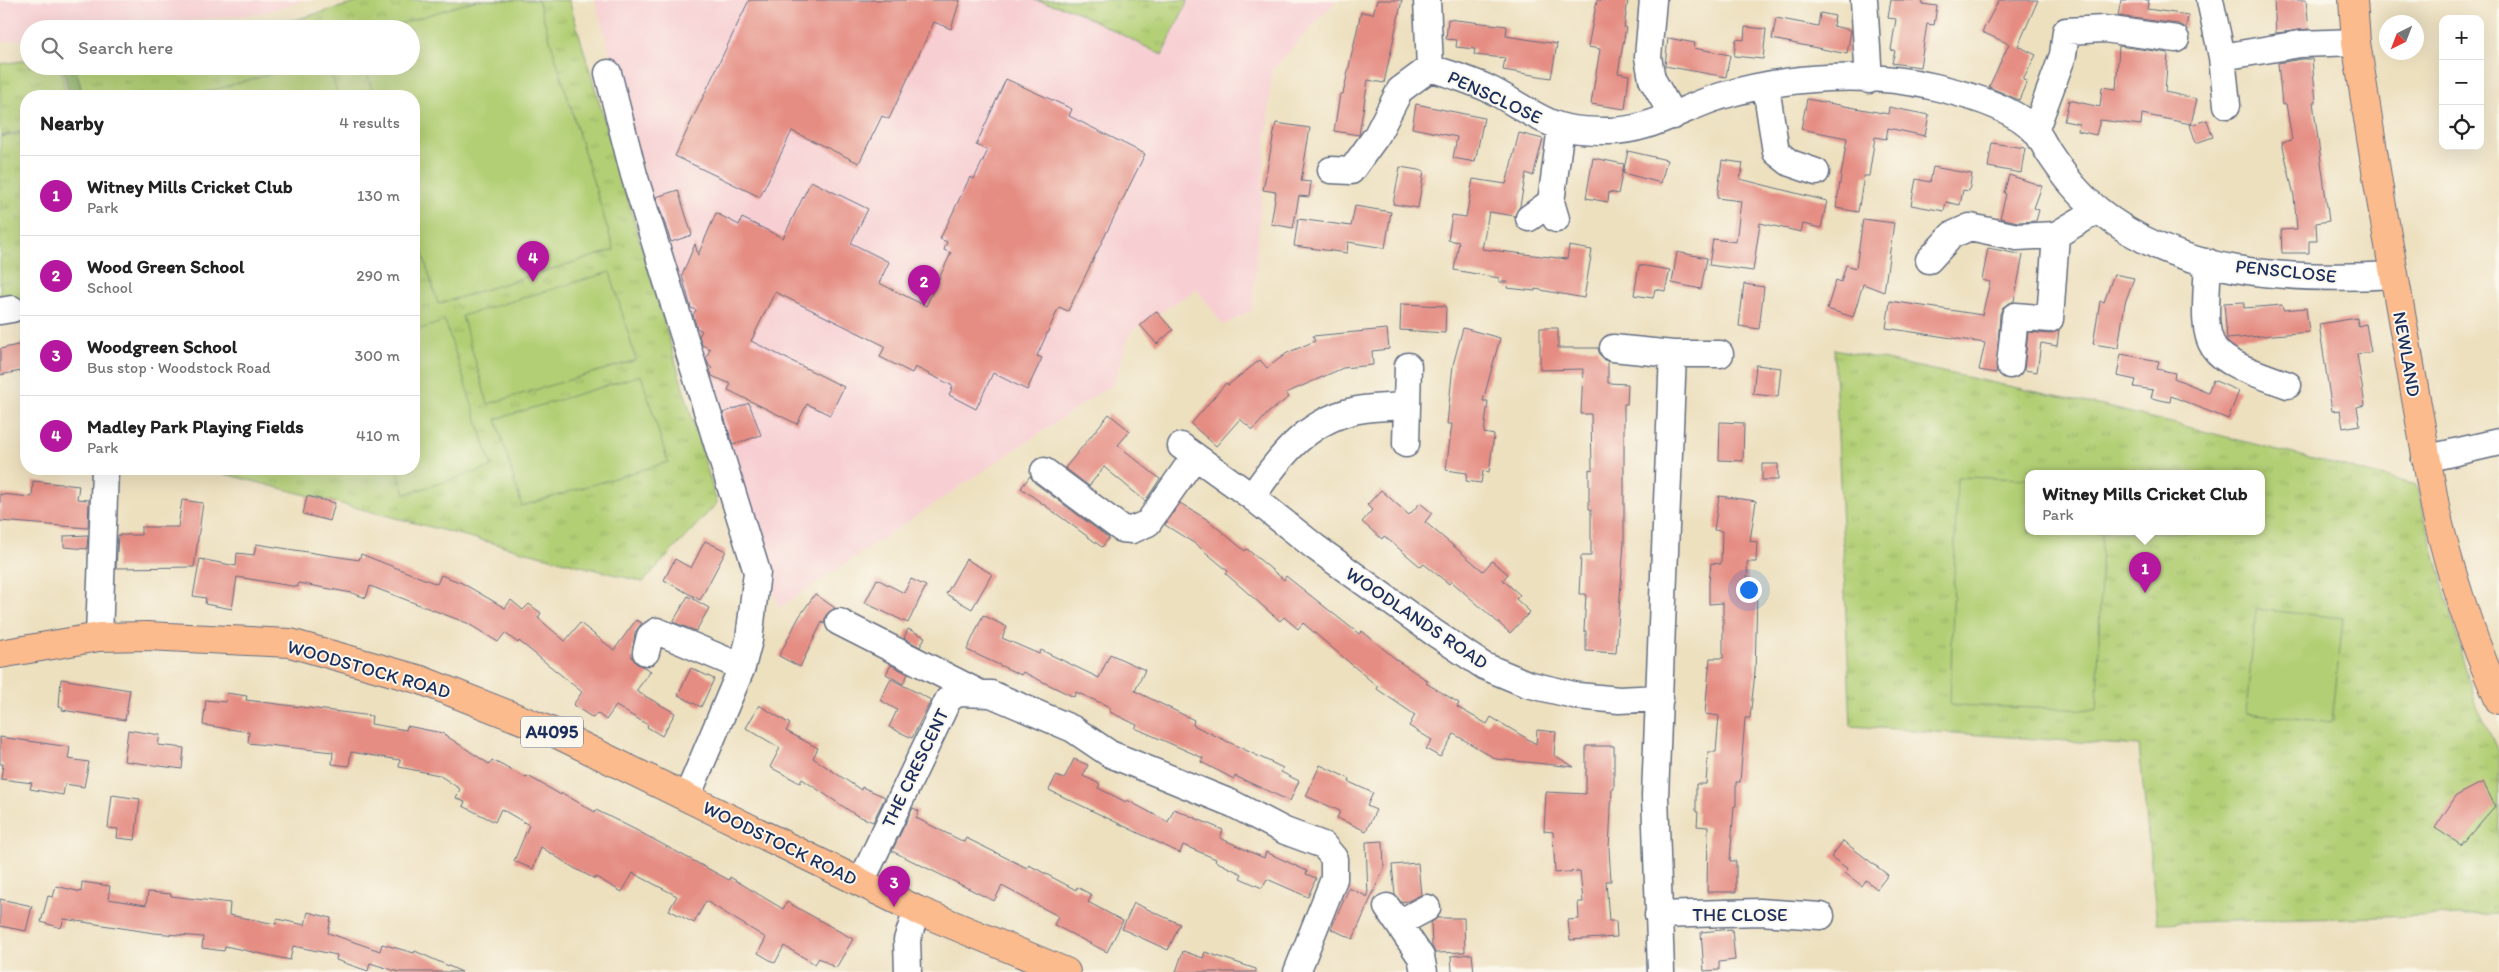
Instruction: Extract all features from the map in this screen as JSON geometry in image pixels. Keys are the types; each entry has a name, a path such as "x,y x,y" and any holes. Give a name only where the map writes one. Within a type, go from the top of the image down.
{"main road":[{"name":"NEWLAND","path":"2353,0 2356,42 2425,459 2447,560 2476,649 2499,700"},
{"name":"WOODSTOCK ROAD","path":"0,654 99,637 147,636 290,644 421,680 555,733 917,910 1066,972"}],"street":[{"name":"PENSCLOSE","path":"1427,0 1430,68"},
{"path":"1653,0 1648,57 1652,79 1673,116"},
{"path":"1864,0 1869,80"},
{"path":"2210,0 2222,57 2227,105"},
{"path":"2035,131 2063,55 2066,31 2104,29 2176,39"},
{"path":"2222,57 2300,44 2356,42"},
{"name":"PENSCLOSE","path":"1430,68 1489,89 1560,127 1607,131 1635,129 1722,96 1807,78 1903,80 1938,88 2015,114 2035,131 2072,186 2098,210 2144,239 2208,262 2267,274 2311,278 2394,275"},
{"name":"PENSCLOSE","path":"1348,176 1377,136 1400,90 1430,68"},
{"name":"WOODSTOCK ROAD","path":"608,73 634,176 757,572 749,640 742,667 687,797"},
{"path":"1766,87 1776,152 1790,163 1816,172"},
{"name":"PENSCLOSE","path":"1528,218 1553,211 1560,127"},
{"path":"1930,260 1952,235 1970,227 2017,237 2056,235 2098,210"},
{"path":"2010,365 2015,316 2050,320 2056,235"},
{"name":"PENSCLOSE","path":"2208,262 2205,313 2207,336 2215,352 2233,365 2288,385"},
{"path":"1613,348 1673,354 1720,354"},
{"path":"1661,972 1655,796 1673,354"},
{"path":"1406,444 1408,366"},
{"path":"1252,497 1285,450 1306,432 1330,419 1363,409 1407,406"},
{"path":"2425,459 2499,442"},
{"name":"WOODLANDS ROAD","path":"1044,471 1122,529 1132,530 1148,523 1188,451 1252,497 1315,547 1433,632 1484,666 1527,684 1578,696 1619,700 1660,698"},
{"path":"99,637 105,475"},
{"path":"839,622 980,694"},
{"path":"646,652 650,636 657,631 742,667"},
{"name":"THE CRESCENT","path":"861,882 948,700 956,693 991,694 1073,729 1154,785 1233,804 1286,831 1323,845 1334,858 1334,880 1297,972"},
{"path":"1424,972 1421,957 1393,915 1427,908"},
{"path":"908,972 907,940 917,910"},
{"name":"THE CLOSE","path":"1658,916 1759,912 1821,916"}],"shaded area":[{"path":"0,0 306,0 262,13 198,20 20,20 20,39 0,42"},
{"path":"595,0 1337,0 1272,70 1252,310 1223,325 1197,289 1131,331 1114,383 779,608 714,416"}],"green space":[{"path":"367,0 569,0 717,503 643,582 229,475 420,475 420,90 81,90 77,75 420,75 420,20 293,20"},
{"path":"477,0 538,0 614,250 438,304 420,245 420,90 372,90 368,75 420,75 420,20 412,20"},
{"path":"1034,0 1188,0 1162,55 1071,9"},
{"path":"20,61 20,75 62,75 65,90 20,90 20,132 0,136 0,64"},
{"path":"64,75 77,75 81,90 68,90"},
{"path":"268,75 332,75 336,90 213,90"},
{"path":"20,134 20,300 0,303 0,137"},
{"path":"610,272 636,360 488,404 462,316"},
{"path":"445,321 492,467 405,494 399,475 420,475 420,329"},
{"path":"1834,349 2112,408 2416,485 2474,700 2499,753 2499,914 2157,923 2139,746 1851,726"},
{"path":"641,375 668,462 522,506 496,419"},
{"path":"1957,477 2025,479 2025,535 2102,535 2097,710 1950,705"},
{"path":"2256,609 2343,618 2332,722 2246,713"}],"building":[{"path":"749,0 960,0 951,29 934,22 889,119 882,116 859,163 792,131 760,197 675,156"},
{"path":"1377,0 1402,0 1384,83 1368,80 1359,135 1334,131 1340,94 1343,94 1361,12 1373,14"},
{"path":"1597,0 1628,0 1624,27 1626,27 1618,73 1629,75 1625,109 1591,104 1600,49 1588,47"},
{"path":"1891,0 1923,0 1922,4 1937,6 1934,25 1927,24 1920,67 1892,63 1895,51 1891,50 1896,19 1888,18"},
{"path":"1999,0 2038,0 2018,46 2036,55 2023,80 2027,81 2019,100 1989,87 2009,44 1982,32"},
{"path":"2121,0 2149,0 2147,9 2188,15 2186,28 2178,24 2118,16"},
{"path":"2274,0 2306,0 2309,29 2276,33"},
{"path":"1820,13 1835,16 1833,26 1851,30 1847,54 1772,39 1776,18 1818,26"},
{"path":"1448,19 1507,26 1506,36 1557,44 1551,78 1503,70 1505,58 1474,55 1475,49 1456,47 1457,40 1446,39"},
{"path":"1745,27 1766,29 1763,59 1734,56 1736,39 1744,40"},
{"path":"1668,38 1695,43 1694,48 1730,55 1726,77 1665,66"},
{"path":"2119,46 2168,53 2165,92 2197,99 2191,124 2142,114 2141,125 2100,120 2096,135 2078,131 2079,124 2064,121 2069,100 2100,107 2102,87 2116,89"},
{"path":"2312,59 2316,102 2313,102 2329,221 2316,223 2317,241 2309,241 2309,253 2282,253 2281,230 2297,229 2294,196 2282,142 2292,140 2286,104 2282,105 2278,63"},
{"path":"1006,79 1072,109 1069,116 1145,154 1068,311 1059,307 1037,356 1042,358 1027,390 993,373 976,409 949,395 953,386 915,367 912,373 880,357 885,346 775,292 751,341 844,387 830,415 807,404 797,424 728,390 731,384 712,376 710,370 712,368 709,366 706,358 710,349 702,345 699,336 702,331 697,328 693,315 696,310 691,308 682,275 695,244 698,255 716,213 739,225 742,218 783,238 811,181 868,209 851,243 889,262 879,283 926,306 951,253 944,250 947,242 940,239 970,177 974,179 988,150 976,145"},
{"path":"1807,99 1888,114 1889,107 1929,115 1925,136 1888,128 1886,139 1875,137 1869,176 1864,176 1858,212 1836,208 1847,138 1801,129"},
{"path":"1416,104 1484,118 1475,162 1453,158 1457,137 1412,128"},
{"path":"2207,120 2213,137 2196,143 2190,125"},
{"path":"1276,123 1310,128 1301,181 1311,182 1309,197 1299,196 1293,228 1271,224 1276,192 1263,190"},
{"path":"1519,133 1543,139 1533,176 1526,173 1520,206 1515,216 1489,212 1482,249 1567,259 1569,246 1592,250 1584,298 1535,289 1535,291 1507,288 1508,282 1499,282 1499,278 1454,270 1459,242 1448,240 1452,215 1466,217 1473,179 1506,184"},
{"path":"1992,143 2025,148 2021,173 1988,167"},
{"path":"1628,151 1667,160 1661,183 1623,173"},
{"path":"1593,158 1624,164 1618,194 1609,192 1608,202 1586,198"},
{"path":"1722,160 1743,163 1740,179 1827,201 1821,228 1803,224 1801,232 1760,223 1753,271 1709,265 1713,239 1736,242 1741,201 1717,198"},
{"path":"1400,167 1424,171 1418,208 1393,204"},
{"path":"1933,167 1972,174 1969,191 1963,190 1960,205 1946,202 1944,211 1911,205 1916,179 1930,182"},
{"path":"2009,175 2042,186 2034,208 2039,210 2036,221 2018,222 2000,218"},
{"path":"678,190 692,235 671,242 656,197"},
{"path":"1355,206 1391,212 1385,248 1348,242 1347,253 1294,246 1298,219 1351,226"},
{"path":"1863,219 1894,223 1884,292 1863,284 1853,317 1827,309 1836,280 1841,282 1846,265 1856,268"},
{"path":"1988,248 2023,255 2014,301 2003,307 2000,314 1996,373 1979,370 1985,343 1886,328 1890,301 1982,315 1990,282 1982,280"},
{"path":"1677,252 1707,258 1701,289 1672,283"},
{"path":"1639,265 1670,270 1665,291 1655,289 1653,298 1634,295"},
{"path":"2114,274 2134,278 2125,303 2118,348 2093,344 2100,301 2104,302"},
{"path":"1744,284 1764,287 1759,329 1739,326"},
{"path":"2244,302 2244,308 2282,305 2283,310 2306,308 2309,332 2227,339 2224,303"},
{"path":"1401,304 1446,306 1445,333 1400,330"},
{"path":"1156,311 1173,330 1157,344 1140,325"},
{"path":"2357,318 2358,326 2366,324 2371,352 2357,354 2365,405 2357,407 2360,425 2343,428 2340,410 2332,411 2319,324"},
{"path":"1463,328 1500,338 1483,401 1488,401 1484,433 1494,435 1489,472 1483,471 1481,483 1466,481 1467,473 1446,470 1452,424 1447,424 1453,365"},
{"path":"1540,328 1558,328 1558,348 1598,348 1600,355 1608,362 1608,383 1628,384 1627,404 1624,404 1624,542 1616,653 1586,651 1586,631 1584,631 1586,594 1579,594 1581,556 1591,556 1589,469 1592,470 1591,414 1581,414 1583,369 1540,370"},
{"path":"1387,329 1389,349 1372,351 1373,365 1343,368 1286,393 1289,397 1268,413 1253,430 1240,419 1216,446 1191,424 1226,383 1228,385 1260,360 1267,368 1287,353 1315,341 1313,336"},
{"path":"2059,330 2057,346 2041,343 2037,372 2024,370 2028,332 2049,334"},
{"path":"20,344 20,371 0,375 0,349"},
{"path":"2121,354 2159,361 2157,369 2175,373 2174,378 2208,392 2213,380 2239,391 2228,419 2171,396 2170,402 2151,398 2153,390 2134,387 2136,380 2117,376"},
{"path":"1756,365 1781,368 1778,397 1753,394"},
{"path":"749,403 761,435 733,445 723,413"},
{"path":"1109,414 1130,431 1118,445 1160,479 1145,501 1104,467 1089,486 1065,468"},
{"path":"1720,422 1744,423 1743,461 1719,460"},
{"path":"1762,464 1778,464 1778,480 1762,480"},
{"path":"1030,476 1035,483 1109,538 1102,547 1021,488"},
{"path":"33,481 79,486 77,499 89,500 88,528 0,521 0,494 32,497"},
{"path":"1381,490 1409,515 1420,503 1432,513 1425,522 1483,571 1492,561 1508,574 1503,580 1520,595 1516,599 1530,612 1510,633 1451,581 1449,584 1424,564 1421,567 1384,536 1382,539 1362,522 1372,510 1367,505"},
{"path":"307,496 335,503 330,521 303,514"},
{"path":"1719,496 1756,501 1750,541 1757,542 1756,562 1747,562 1748,593 1757,593 1755,672 1750,718 1745,718 1740,782 1736,782 1736,806 1734,806 1730,861 1736,861 1736,892 1707,892 1708,827 1697,826 1698,812 1696,812 1696,784 1706,784 1708,752 1716,752 1719,716 1705,714 1710,658 1723,658 1723,603 1709,604 1711,563 1721,564 1722,531 1714,530"},
{"path":"182,500 203,503 194,567 116,568 118,535 141,535 141,527 178,527"},
{"path":"1180,503 1208,520 1284,580 1286,576 1359,634 1362,631 1398,661 1428,681 1426,683 1459,703 1457,707 1487,724 1491,717 1536,744 1537,730 1556,732 1554,755 1574,767 1496,759 1454,734 1440,757 1426,749 1432,740 1409,726 1415,715 1377,689 1378,687 1303,623 1298,629 1284,617 1280,621 1226,574 1228,571 1197,545 1165,525"},
{"path":"88,535 87,549 64,547 64,536"},
{"path":"705,541 726,551 700,600 664,580 675,559 691,568"},
{"path":"256,544 359,560 361,554 437,584 441,575 462,583 505,608 511,600 523,610 529,604 541,613 538,618 565,641 580,623 614,650 636,620 642,623 635,632 632,657 636,663 651,671 636,691 675,713 662,736 647,727 648,725 616,706 606,720 597,713 593,718 573,705 582,692 519,641 518,643 505,633 498,642 467,623 370,586 366,598 352,593 298,583 298,587 237,577 232,609 205,604 206,598 193,596 200,559 236,566 237,553 254,555"},
{"path":"966,559 992,574 972,609 946,594"},
{"path":"877,579 904,593 911,579 926,586 908,623 865,603"},
{"path":"815,594 835,608 826,615 824,624 822,622 800,667 779,656 799,617"},
{"path":"688,596 709,608 696,631 673,622"},
{"path":"983,615 1007,627 1002,638 1039,654 1041,650 1099,678 1110,654 1145,670 1135,691 1194,720 1193,725 1283,768 1281,772 1299,781 1290,801 1235,776 1234,779 1201,762 1203,758 1135,728 1137,725 1110,712 1110,707 1076,692 1074,697 1023,672 1021,675 967,650"},
{"path":"908,629 925,637 920,647 904,638"},
{"path":"891,665 908,674 903,684 886,674"},
{"path":"691,668 714,679 701,707 678,695"},
{"path":"61,679 130,690 125,720 62,710 63,707 59,707"},
{"path":"891,679 931,700 912,738 889,727 897,710 880,700"},
{"path":"227,693 247,696 246,700 372,716 371,724 406,730 407,726 442,733 489,764 492,760 526,778 528,776 561,795 562,793 595,812 596,810 636,830 729,880 730,877 783,909 787,902 853,939 836,968 819,958 815,964 784,946 775,963 758,953 766,938 706,901 694,923 669,910 677,896 633,873 622,892 596,877 595,879 574,868 541,847 533,869 514,861 529,825 501,809 495,822 463,806 465,802 456,798 460,789 439,775 399,767 400,760 351,752 349,766 332,764 333,752 248,743 249,732 203,725 206,700 226,702"},
{"path":"759,705 790,724 786,731 818,748 813,758 861,790 862,787 885,797 873,822 856,815 802,779 800,783 770,767 780,748 746,728"},
{"path":"128,730 160,735 158,745 184,748 182,769 124,761"},
{"path":"0,737 70,747 68,759 89,762 84,787 65,784 63,795 30,789 32,783 1,779 3,764 0,764"},
{"path":"1586,746 1614,746 1614,789 1612,789 1609,849 1611,881 1606,881 1609,921 1616,921 1617,937 1570,940 1568,920 1579,919 1578,902 1583,902 1580,871 1555,873 1553,832 1544,831 1546,792 1586,794"},
{"path":"1074,759 1088,765 1083,776 1100,784 1098,788 1126,802 1127,800 1168,822 1174,809 1223,830 1220,838 1264,858 1266,852 1307,871 1306,874 1316,878 1308,897 1267,879 1262,888 1240,878 1242,874 1215,861 1216,859 1183,845 1180,853 1049,790 1056,776 1064,779"},
{"path":"1320,765 1350,779 1349,782 1373,793 1367,806 1376,810 1366,831 1337,818 1340,811 1306,796"},
{"path":"2483,782 2495,806 2461,845 2435,828 2456,796"},
{"path":"112,795 140,799 135,840 117,838 118,829 108,828"},
{"path":"913,808 919,811 916,818 964,842 966,838 1027,868 1029,865 1076,890 1077,887 1092,895 1088,902 1123,921 1107,952 1054,925 1058,916 1002,886 994,901 892,851"},
{"path":"1383,841 1384,868 1353,939 1331,929 1349,888 1368,897 1366,842"},
{"path":"1843,841 1888,875 1877,889 1866,880 1862,886 1845,873 1848,869 1831,857"},
{"path":"1418,863 1421,895 1401,902 1395,895 1392,865"},
{"path":"82,882 110,886 108,899 146,905 148,892 171,894 171,896 230,903 229,915 276,924 277,919 305,925 308,912 331,918 328,933 380,951 382,944 414,953 415,951 462,972 399,972 370,963 368,971 336,960 337,955 293,946 290,960 225,946 224,951 202,948 203,937 154,933 64,919 61,928 41,922 48,896 53,897 56,886 81,892"},
{"path":"0,899 32,906 26,931 0,926"},
{"path":"1134,903 1180,924 1168,950 1122,929"},
{"path":"1437,918 1464,918 1465,952 1435,953 1432,946 1431,923"},
{"path":"1732,929 1735,960 1719,962 1719,970 1704,971 1701,932"},
{"path":"1183,951 1203,958 1205,952 1256,969 1256,972 1176,972"},
{"path":"1472,954 1474,972 1452,972 1451,956"}],"place":[{"name":"Madley Park Playing Fields","path":"533,282"},
{"name":"Wood Green School","path":"924,306"},
{"name":"Witney Mills Cricket Club","path":"2145,593"},
{"name":"Woodgreen School","path":"894,907"}]}
